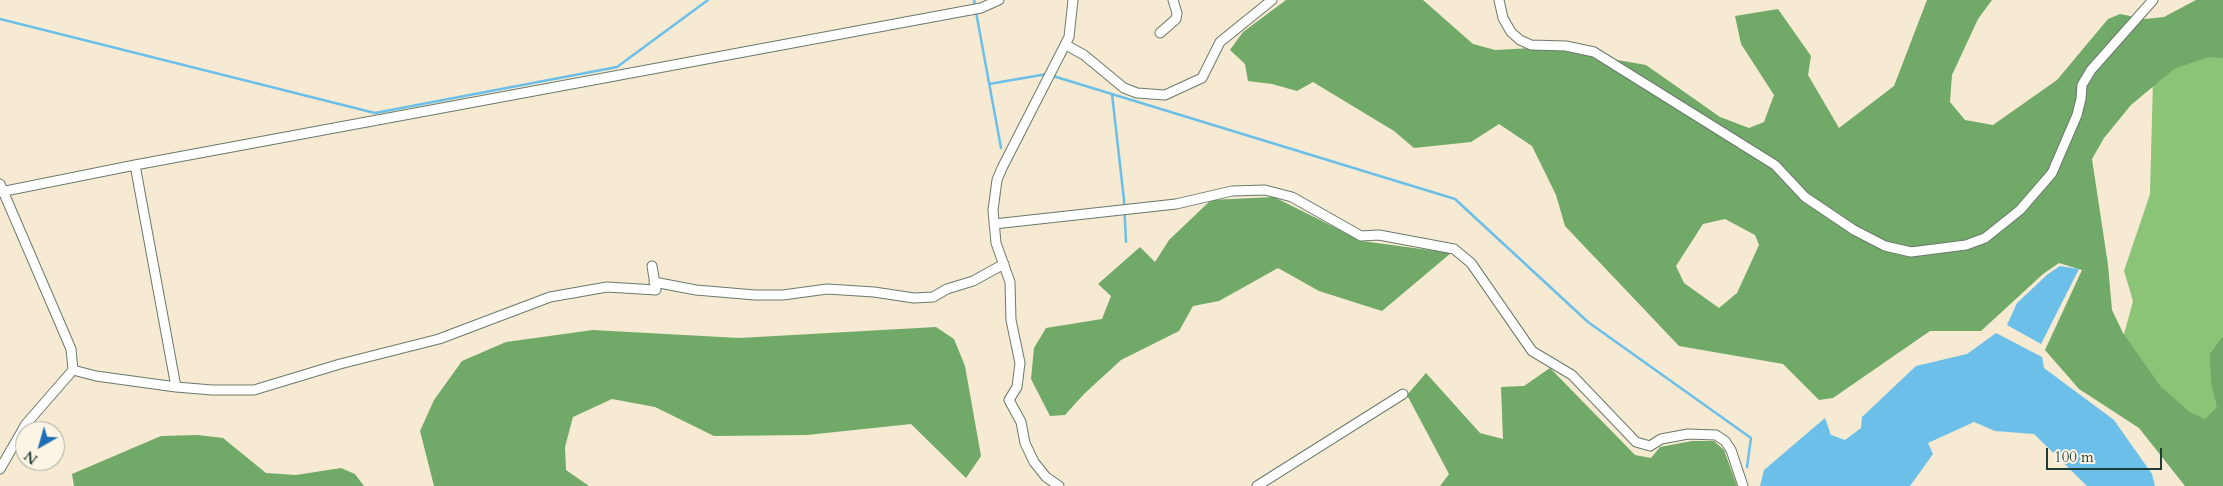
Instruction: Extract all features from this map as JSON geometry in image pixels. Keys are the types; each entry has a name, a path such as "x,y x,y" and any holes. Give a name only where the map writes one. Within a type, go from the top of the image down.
{"street":[{"path":"0,469 26,424 73,370 71,349 1,189 972,10 999,0"},
{"path":"1059,486 1046,477 1034,462 1025,443 1021,422 1009,400 1017,387 1020,363 1011,320 1010,282 996,243 993,210 997,180 1066,45 1072,27 1073,0"},
{"path":"1160,33 1176,19 1177,13 1173,0"},
{"path":"1066,45 1084,54 1124,88 1137,93 1164,94 1202,78 1220,42 1272,0"},
{"path":"1499,0 1503,18 1511,32 1520,40 1531,45 1566,46 1594,52 1775,165 1805,197 1854,230 1886,246 1911,252 1966,245 1985,238 2020,210 2052,173 2077,114 2082,85 2091,70 2153,0"},
{"path":"135,165 176,387"},
{"path":"994,224 1176,204 1232,192 1265,190 1292,197 1361,236 1379,235 1445,245 1454,249 1471,263 1532,351 1572,375 1636,442 1650,446 1661,439 1688,434 1716,435 1725,441 1731,450 1742,486"},
{"path":"654,282 696,290 755,295 827,289 874,292 914,298 932,297 947,289 973,282 1004,264"},
{"path":"73,370 96,376 176,387 212,390 254,390 340,364 439,339 550,297 607,287 656,290 652,266"},
{"path":"1256,486 1403,394"}],"green space":[{"path":"1286,0 1423,0 1473,44 1495,50 1532,48 1572,52 1646,65 1720,117 1749,128 1764,122 1774,95 1741,44 1735,16 1778,9 1811,56 1808,75 1839,128 1894,86 1927,0 1992,0 1978,19 1952,75 1950,102 1965,120 1993,125 2057,80 2108,19 2120,14 2145,19 2164,17 2196,0 2223,0 2223,58 2208,57 2174,69 2131,105 2104,138 2092,159 2108,265 2112,310 2123,333 2161,387 2191,413 2205,419 2217,407 2211,382 2210,354 2223,336 2223,486 2185,486 2139,428 2079,389 2045,350 2082,270 2059,263 2043,274 1981,331 1930,331 1833,398 1819,400 1783,364 1679,346 1565,226 1556,195 1532,146 1499,124 1471,142 1414,148 1394,131 1313,82 1297,91 1272,84 1248,81 1245,64 1230,50 1243,32","holes":["1725,219 1755,235 1759,245 1737,293 1719,308 1684,283 1676,266 1703,224"]},
{"path":"2205,46 2223,47 2223,486 2122,342 2133,301 2124,271 2150,194 2153,79"},
{"path":"1274,197 1362,241 1451,253 1382,311 1319,291 1278,268 1219,301 1193,306 1179,331 1121,360 1084,394 1065,415 1050,416 1031,379 1034,348 1046,328 1102,319 1111,296 1098,284 1140,247 1155,262 1169,240 1211,200"},
{"path":"936,327 954,339 965,366 981,456 966,478 911,424 807,435 714,436 655,407 612,399 573,417 565,447 566,470 589,486 434,486 420,431 434,400 462,361 506,342 593,330 739,338"},
{"path":"1550,368 1635,455 1651,458 1660,447 1692,441 1714,441 1724,450 1737,486 1440,486 1449,474 1407,395 1426,373 1480,433 1503,439 1501,387 1524,386"},
{"path":"198,435 223,438 266,473 296,475 341,468 355,474 364,486 74,486 72,474 161,436"}],"water":[{"path":"2060,266 2079,269 2041,344 2007,325 2017,303 2048,274"},
{"path":"1996,333 2042,357 2044,368 2114,420 2152,474 2155,486 2087,486 2034,434 1995,431 1974,422 1928,443 1933,454 1910,486 1760,486 1764,470 1825,418 1831,435 1845,440 1861,428 1862,417 1916,366 1967,354"}],"waterway":[{"path":"0,19 375,113 617,67 708,0"},
{"path":"974,0 975,7"},
{"path":"976,12 1001,148"},
{"path":"989,84 1047,74"},
{"path":"1053,76 1455,199 1588,322 1751,438 1747,467"},
{"path":"1112,94 1124,200 1126,242"}]}
